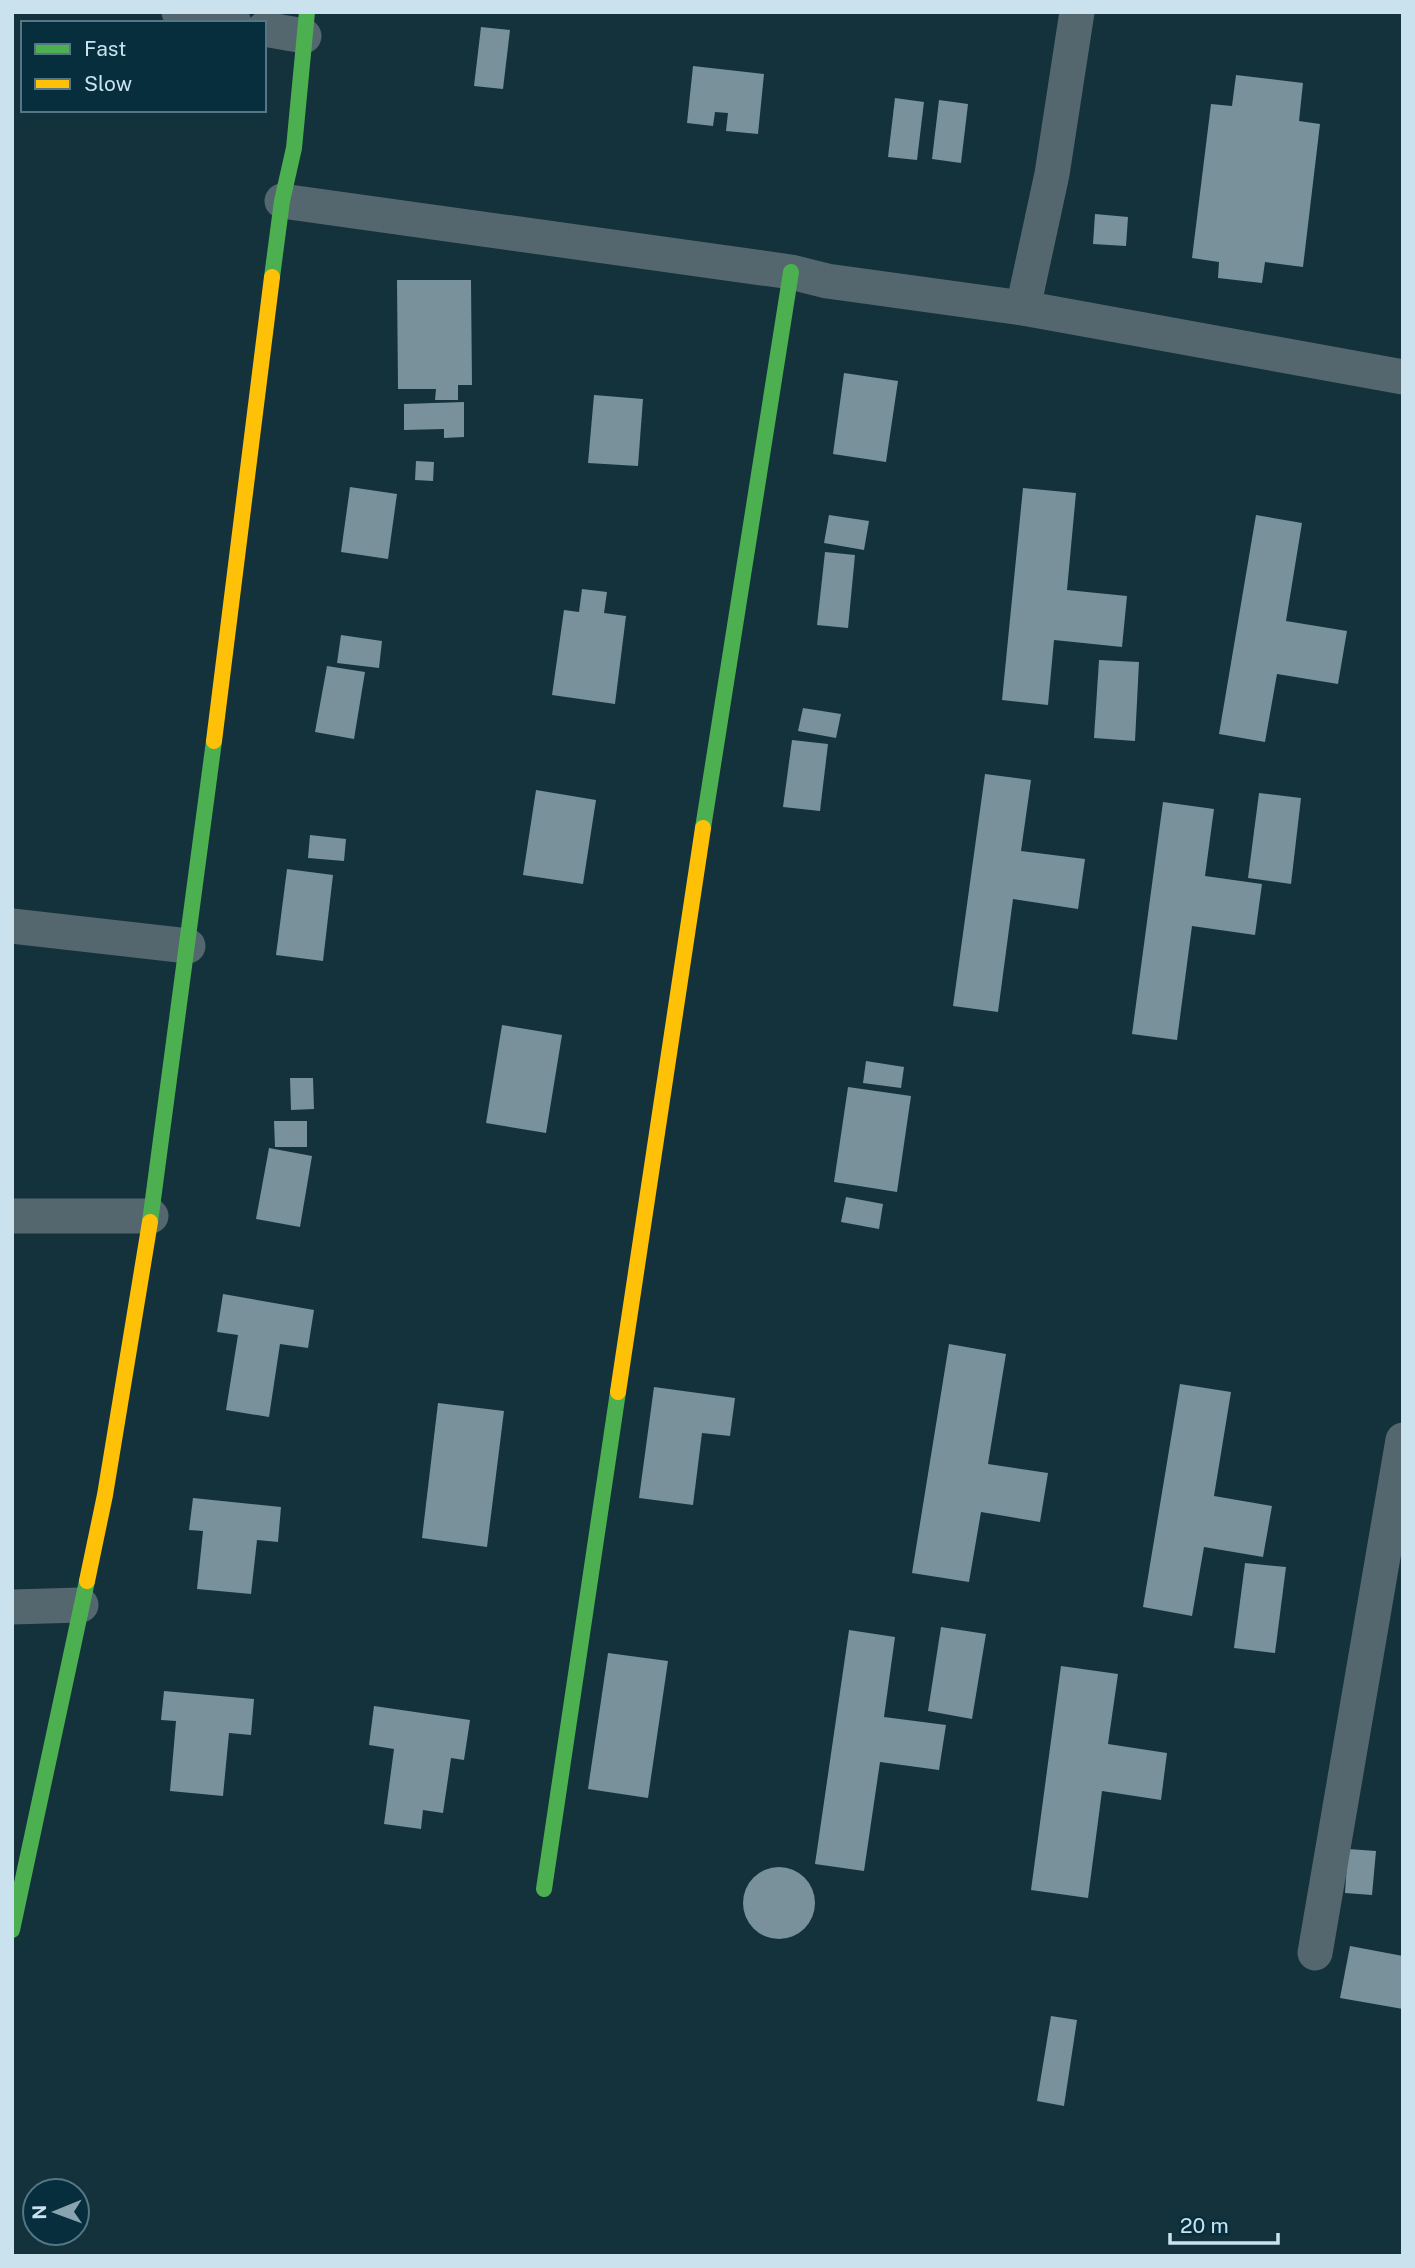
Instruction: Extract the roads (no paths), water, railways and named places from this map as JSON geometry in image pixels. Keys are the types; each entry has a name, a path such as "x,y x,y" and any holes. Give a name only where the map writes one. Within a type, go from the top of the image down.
{"street":[{"path":"179,12 224,21"},
{"path":"1023,308 1052,174 1077,12"},
{"path":"12,1930 105,1495 151,1216 188,946 282,201 294,148 306,24 266,29"},
{"path":"282,201 791,272 827,281 1023,308 1403,377"},
{"path":"544,1889 682,962 791,272"},
{"path":"12,926 188,946"},
{"path":"12,1216 151,1216"},
{"path":"1315,1953 1403,1440"},
{"path":"12,1607 81,1605"}]}
